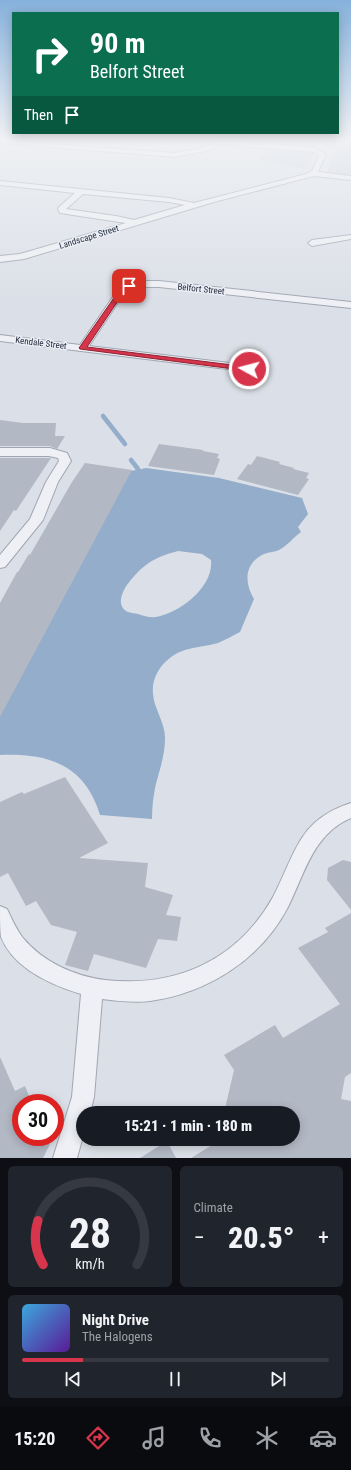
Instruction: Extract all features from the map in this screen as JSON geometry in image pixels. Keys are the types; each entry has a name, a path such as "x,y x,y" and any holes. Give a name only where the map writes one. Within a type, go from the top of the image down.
{"street":[{"path":"78,194 62,209 63,211 116,218 135,223"},
{"path":"110,194 176,201 194,205"},
{"name":"Landscape Street","path":"0,259 17,258 194,205 236,194"},
{"path":"312,243 351,237"},
{"name":"Belfort Street","path":"83,348 122,290 126,287 137,284 159,284 351,305"},
{"name":"Kendale Street","path":"0,338 83,348 252,364 244,379"},
{"path":"0,452 50,452 61,454 65,461 52,482 36,520 0,564"},
{"path":"0,915 16,944 34,961 59,976 92,988 128,993 144,993 182,984 216,970 250,944 263,930 283,898 306,847 314,834 321,826 333,817 351,810"},
{"path":"65,1158 83,1098 92,988"}],"water":[{"path":"146,468 219,478 302,498 308,514 298,527 301,532 288,544 277,551 264,554 257,558 249,568 247,580 254,599 240,632 218,643 185,650 178,653 166,661 157,673 154,680 153,694 155,705 165,732 165,745 154,792 152,819 100,815 85,784 75,774 63,766 34,756 0,755 0,704 131,471","holes":["178,551 202,554 211,560 207,580 194,597 185,604 165,615 154,617 147,617 129,612 123,608 121,600 125,588 135,575 146,565 157,558"]}],"building":[{"path":"0,420 23,423 56,423 55,436 65,436 57,449 50,446 0,446"},
{"path":"159,444 203,450 219,454 217,458 220,459 214,475 148,466"},
{"path":"257,456 280,462 279,464 309,473 306,478 309,479 298,495 237,479 248,464 251,465"},
{"path":"0,458 51,458 16,511 14,510 0,531"},
{"path":"85,463 132,470 0,717 0,603 17,572 29,554 30,555 72,482"},
{"path":"65,777 108,843 79,858 148,863 145,887 173,895 166,915 181,917 177,941 158,939 146,968 94,954 88,971 65,965 77,932 51,925 36,901 26,906 8,873 0,877 0,802 22,792 24,794"},
{"path":"343,860 351,862 351,910 327,880 328,868"},
{"path":"351,913 351,1073 345,1077 341,1099 351,1101 351,1158 191,1158 211,1146 300,1146 300,1106 226,1106 234,1070 224,1055 275,1025 283,1038 340,1004 298,948 328,932 325,928"},
{"path":"0,1057 15,1091 25,1086 28,1094 12,1094 12,1146 49,1146 43,1158 0,1158"},
{"path":"159,1146 170,1146 176,1158 140,1158"}],"waterway":[{"path":"103,416 125,444"},
{"path":"131,460 138,469"}],"route":[{"path":"129,286 124,288 120,293 83,348 249,369"}]}
